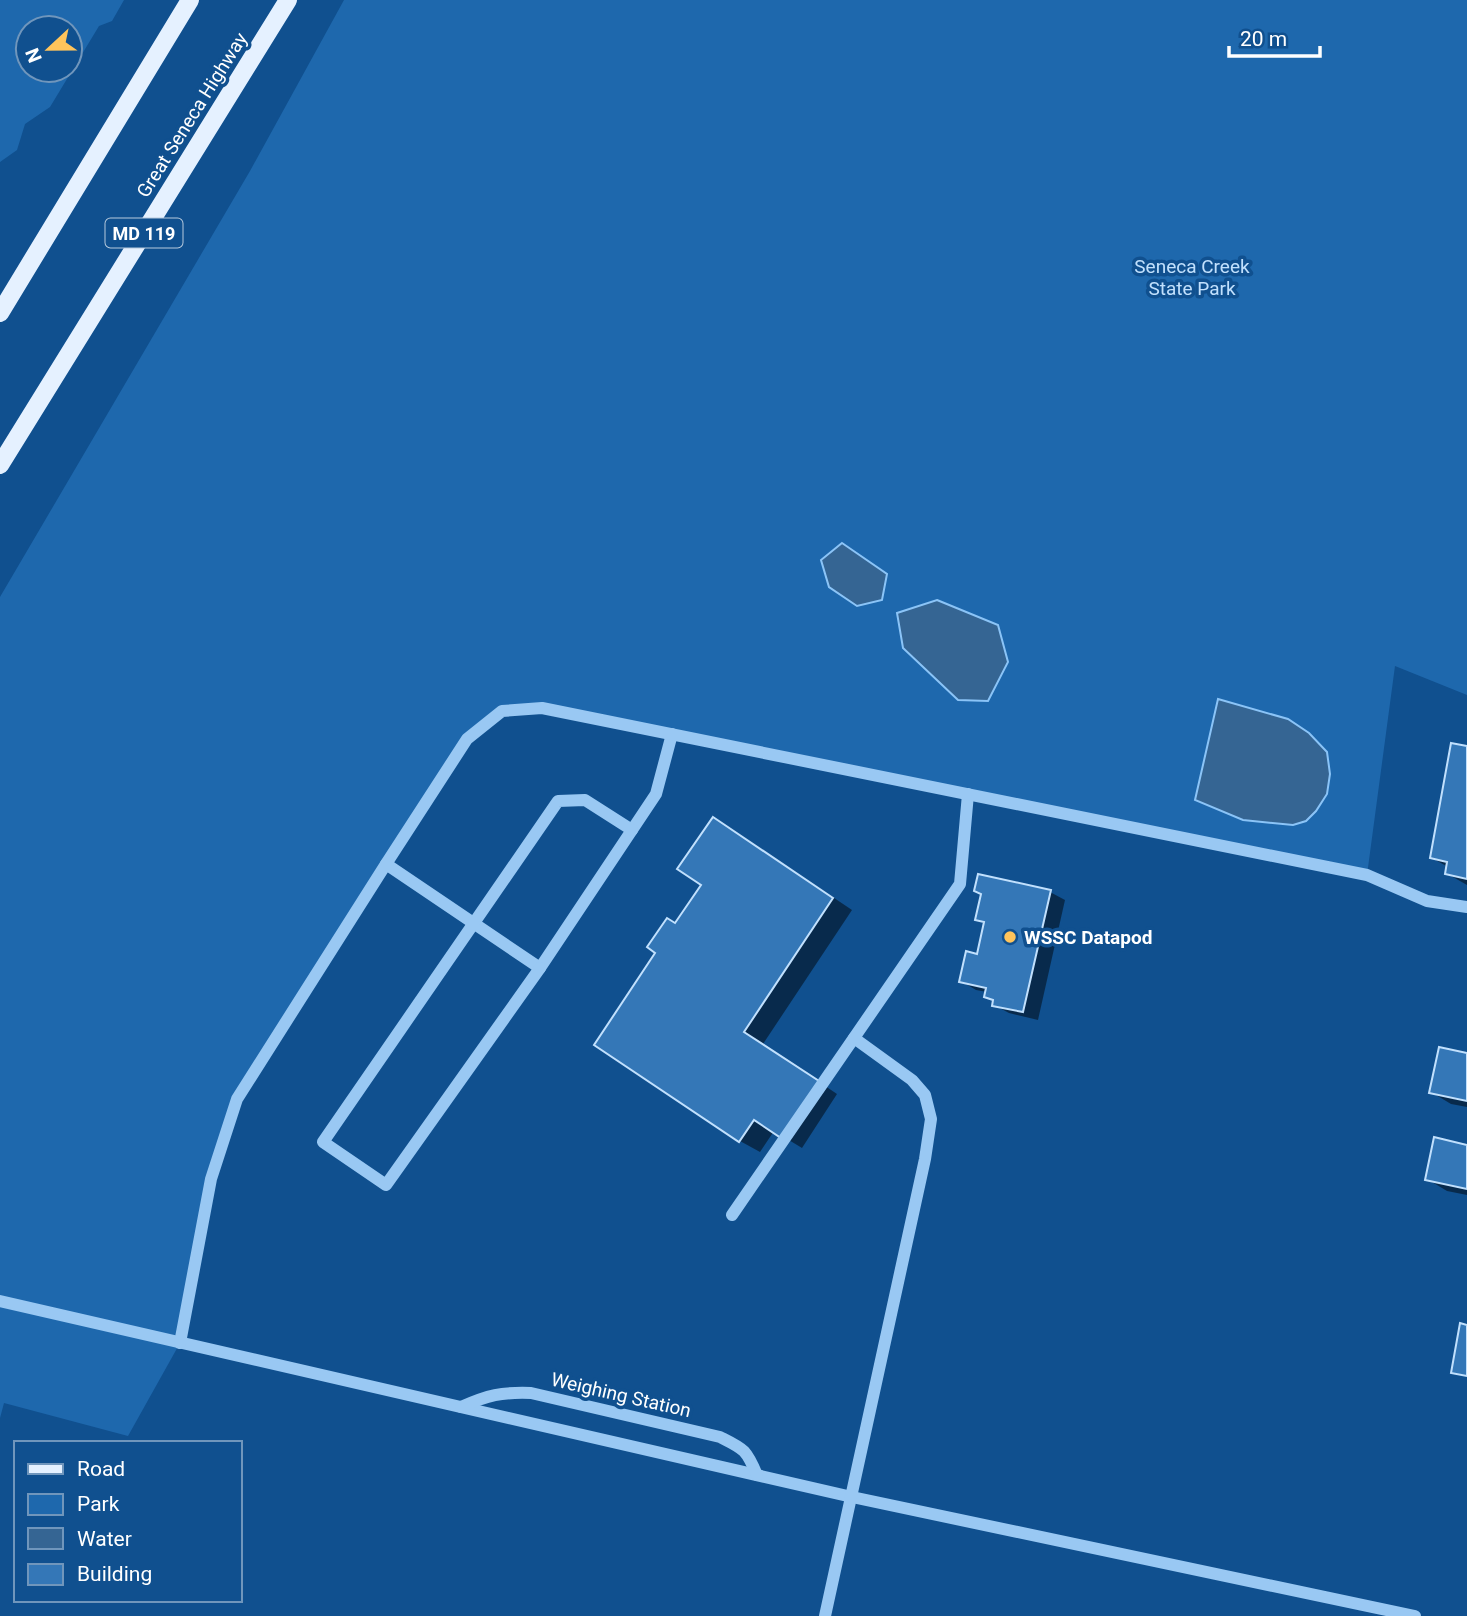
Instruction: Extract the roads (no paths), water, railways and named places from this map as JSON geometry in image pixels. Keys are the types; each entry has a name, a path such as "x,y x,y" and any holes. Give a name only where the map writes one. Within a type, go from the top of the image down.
{"main road":[{"path":"0,313 190,0"},
{"name":"Great Seneca Highway","path":"0,466 288,0"}],"lane":[{"path":"180,1343 211,1179 237,1099 467,739 502,711 542,708 1367,875 1427,901 1467,907"},
{"path":"632,830 585,800 558,802 323,1142 386,1185 540,968 632,830 656,794 671,734"},
{"path":"732,1215 960,884 968,794"},
{"path":"386,864 540,968"},
{"path":"825,1616 925,1159 931,1119 925,1095 912,1080 854,1038"},
{"path":"0,1301 852,1497 1415,1616"},
{"name":"Weighing Station","path":"461,1408 483,1397 505,1392 558,1400 720,1437 742,1448 750,1458 757,1475"}],"water":[{"path":"842,543 887,574 882,600 857,606 829,587 821,560"},
{"path":"937,600 998,625 1008,662 988,701 958,700 903,648 897,613"},
{"path":"1218,699 1288,719 1309,733 1327,752 1330,774 1327,794 1306,821 1293,825 1243,820 1195,800"}],"place":[{"name":"WSSC Datapod","path":"1010,937"}],"park label":[{"name":"Seneca Creek State Park","path":"1192,277"}]}
